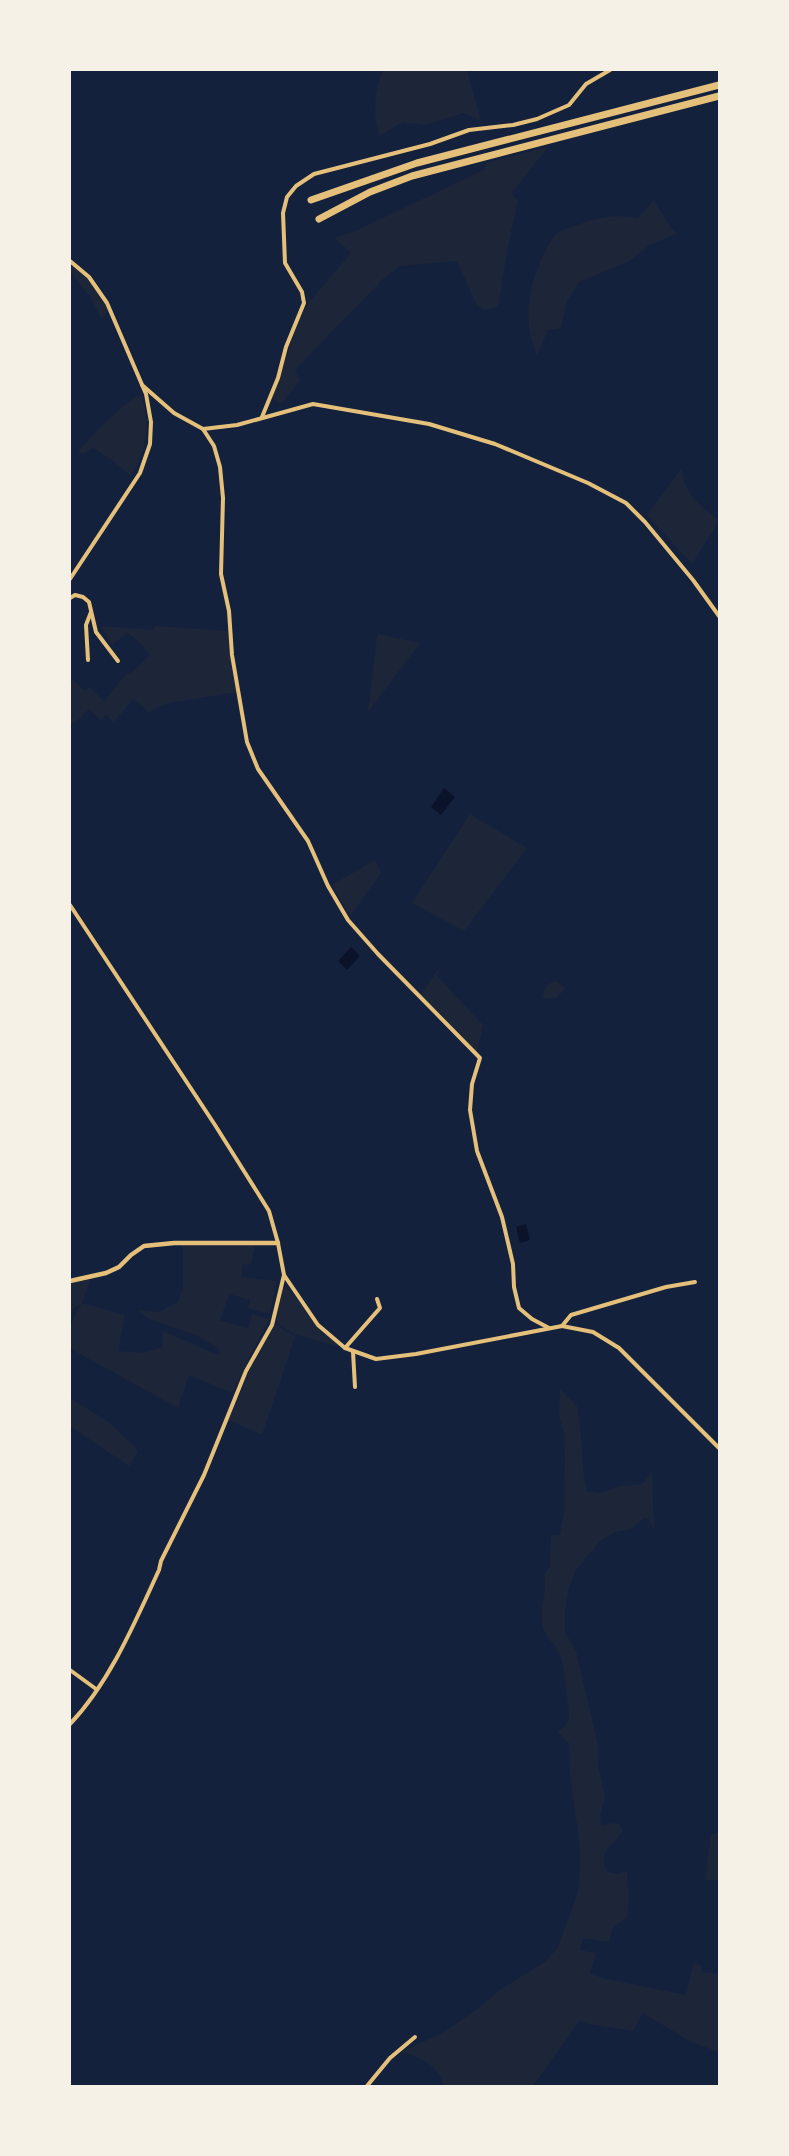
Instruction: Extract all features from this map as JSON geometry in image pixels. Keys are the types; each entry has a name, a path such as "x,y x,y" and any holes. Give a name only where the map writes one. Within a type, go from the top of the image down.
{"highway":[{"path":"311,200 417,163 719,85"},
{"path":"319,219 378,189 412,176 719,96"}],"street":[{"path":"262,417 278,378 286,348 304,303 302,292 285,263 283,213 287,197 296,186 314,174 430,144 470,130 513,125 537,119 569,104 586,84 610,70"},
{"path":"70,261 89,277 102,294 142,385 149,405 151,422 150,444 140,473 70,579"},
{"path":"142,385 174,413 203,429 214,446 220,467 223,498 221,574 229,611 232,656 247,742 258,769 308,841 328,886 348,920 378,954 480,1058 472,1084 470,1110 477,1151 502,1216 513,1264 514,1287 518,1308 549,1328"},
{"path":"203,429 237,425 313,404 429,424 495,444 586,482 626,503 646,522 693,580 719,616"},
{"path":"70,598 75,595 83,597 89,602 96,632 118,661"},
{"path":"88,660 86,625 91,612"},
{"path":"70,905 215,1125 269,1211 284,1275 318,1325 345,1348 376,1360 562,1326 593,1332 619,1348 719,1448"},
{"path":"70,1281 119,1268 131,1255 144,1246 174,1243 278,1243"},
{"path":"70,1724 96,1689 136,1621 160,1570 161,1561 204,1475 246,1371 272,1325 284,1275"},
{"path":"562,1326 571,1315 666,1287 695,1282"},
{"path":"345,1348 380,1308 377,1299"},
{"path":"353,1352 355,1387"},
{"path":"70,1670 96,1689"},
{"path":"368,2086 390,2058 415,2037"}],"shaded area":[{"path":"383,70 467,70 481,121 464,113 425,125 403,122 379,136 375,103"},
{"path":"548,147 511,194 518,200 498,307 485,310 477,306 457,261 400,266 384,278 295,370 300,381 281,404 272,398 293,336 309,302 351,253 335,238 355,231 484,170 486,163"},
{"path":"654,200 669,225 677,234 649,245 630,261 579,282 567,301 561,328 548,330 537,356 530,331 530,293 538,268 553,239 563,230 599,218 621,216 638,218"},
{"path":"70,263 89,278 102,297 108,312 101,318 91,298 70,272"},
{"path":"141,394 146,416 146,436 141,456 131,476 112,460 93,448 82,454 78,451 116,413"},
{"path":"682,468 683,477 689,492 694,499 719,521 692,564 647,515"},
{"path":"101,626 154,630 155,626 228,631 237,692 168,703 149,712 133,699 114,722 106,715 101,720 89,709 75,723 70,723 70,684 73,680 85,691 89,687 104,701 128,672 130,674 150,655 136,639 127,633 112,645"},
{"path":"379,634 420,643 368,712 377,637"},
{"path":"444,788 455,797 441,815 431,807"},
{"path":"470,814 527,848 464,931 412,903"},
{"path":"375,860 381,873 350,916 332,885"},
{"path":"351,947 360,956 347,970 338,961"},
{"path":"441,966 437,976 483,1025 477,1052 421,994"},
{"path":"556,981 566,988 556,998 545,999 543,997 545,989 550,983"},
{"path":"526,1224 530,1240 520,1243 516,1227"},
{"path":"183,1245 255,1246 251,1265 243,1264 241,1277 276,1281 270,1314 248,1308 250,1300 229,1294 220,1321 248,1328 252,1314 269,1319 232,1393 189,1375 178,1408 73,1350 69,1339 70,1327 81,1304 74,1308 70,1315 70,1283 91,1278 82,1303 125,1315 118,1351 142,1353 162,1348 163,1331 218,1355 220,1353 218,1348 198,1336 149,1319 137,1310 159,1312 178,1302 183,1288"},
{"path":"283,1288 289,1289 320,1327 338,1343 336,1346 294,1334 276,1322 281,1290"},
{"path":"275,1324 295,1337 262,1435 229,1420 251,1367"},
{"path":"560,1389 577,1406 584,1479 587,1491 600,1493 620,1486 639,1485 652,1472 654,1530 649,1519 644,1518 631,1529 616,1532 601,1540 576,1570 569,1587 565,1609 565,1632 576,1651 599,1749 598,1766 605,1796 600,1816 601,1826 612,1823 619,1824 623,1830 605,1853 605,1865 608,1872 618,1874 627,1871 629,1901 627,1917 613,1928 609,1942 583,1938 580,1950 596,1953 590,1973 602,1978 686,1995 693,1964 701,1965 701,1972 719,1974 719,2052 691,2042 643,2013 633,2031 588,2024 580,2020 533,2086 444,2086 433,2067 415,2056 401,2052 442,2033 476,2010 501,1989 546,1961 558,1947 578,1892 580,1848 570,1775 569,1743 557,1732 563,1728 569,1718 566,1688 561,1657 545,1633 542,1621 544,1575 550,1566 551,1535 560,1535 564,1512 565,1459 564,1433 559,1416"},
{"path":"70,1398 110,1423 135,1447 138,1451 129,1466 70,1426"},
{"path":"719,1833 719,1880 705,1880 711,1834"}]}
